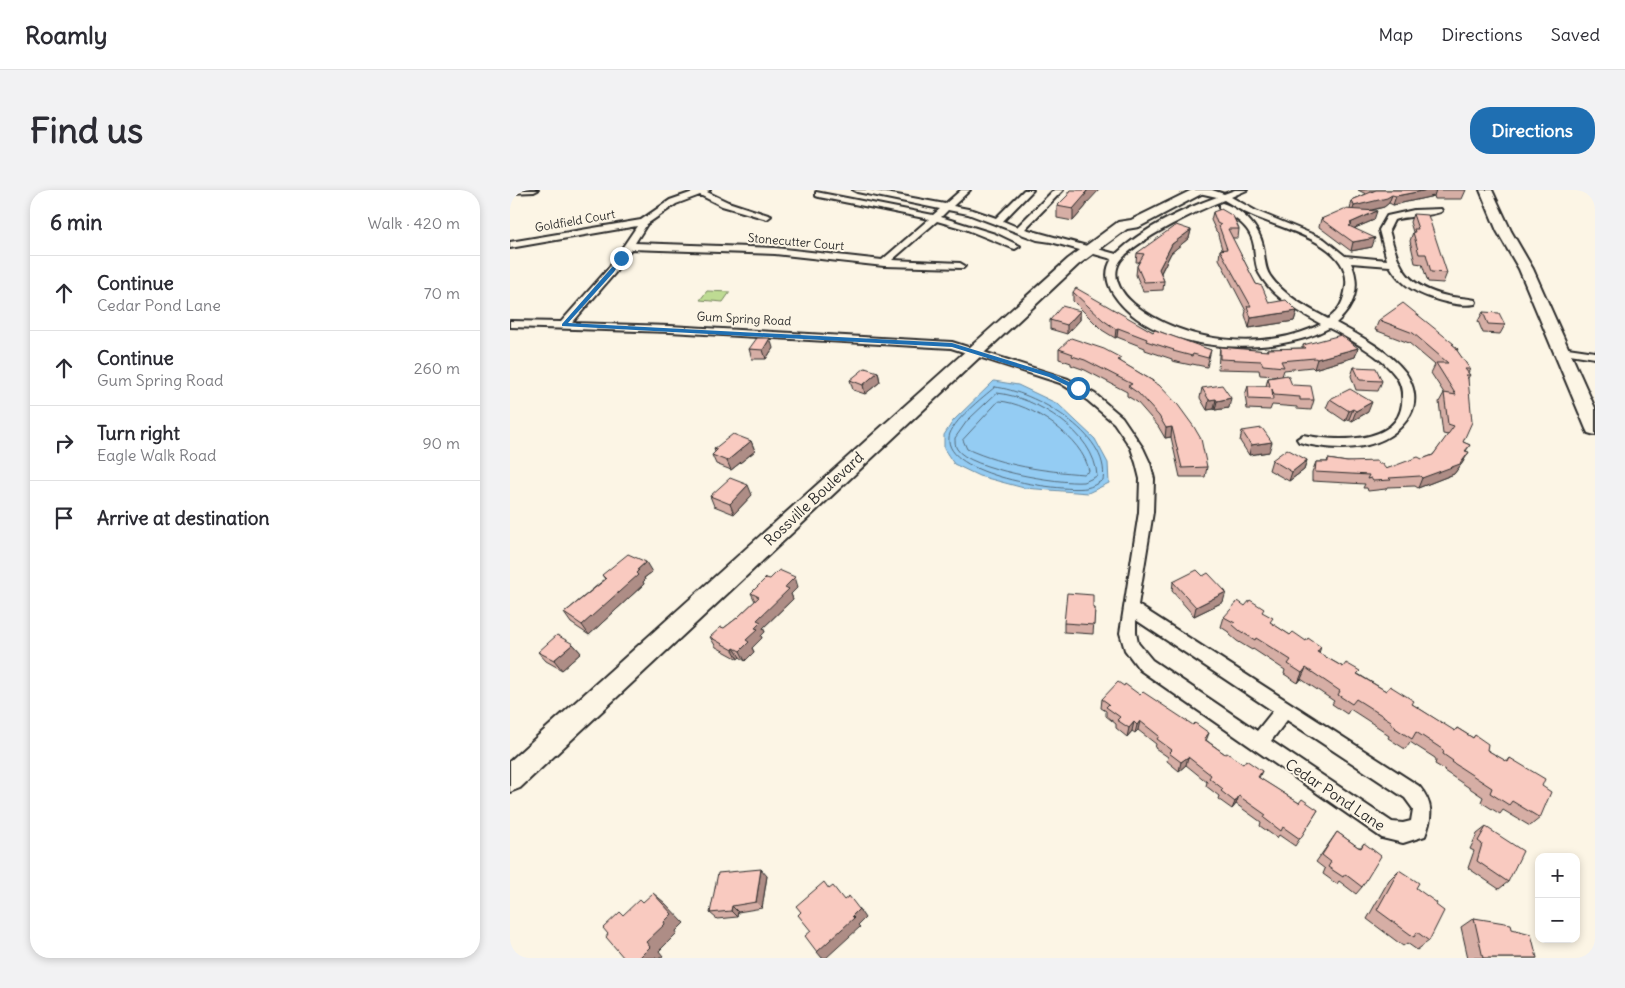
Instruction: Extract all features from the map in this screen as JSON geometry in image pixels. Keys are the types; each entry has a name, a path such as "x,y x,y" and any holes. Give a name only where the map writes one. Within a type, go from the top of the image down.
{"main road":[{"name":"Rossville Boulevard","path":"1123,225 1123,220 1135,213 1184,190"},
{"name":"Rossville Boulevard","path":"510,779 1084,252 1123,225 1134,224 1159,210 1203,190"},
{"path":"1486,190 1504,231 1526,269 1595,428"},
{"path":"1513,216 1526,269"}],"street":[{"path":"510,191 534,190"},
{"path":"892,197 902,190"},
{"path":"884,263 966,190"},
{"path":"998,221 1030,190"},
{"path":"1020,230 1058,190"},
{"path":"1303,439 1321,443 1340,444 1382,436 1395,427 1410,401 1406,382 1393,364 1359,341 1284,297 1263,272 1258,241 1254,230 1238,216 1204,196 1203,190 1216,192 1252,212 1318,240 1345,259 1358,274"},
{"path":"1243,190 1212,200 1181,214 1149,233 1115,261 1112,277 1118,296 1134,311 1157,325 1186,337 1233,343 1284,341 1330,325 1350,300 1358,274"},
{"path":"564,325 612,271 644,222 664,207 700,191 725,204 767,216"},
{"path":"864,191 946,207 998,221 1040,238 1046,244 1115,261"},
{"path":"819,194 934,217 986,232 1015,246"},
{"path":"1438,211 1411,212 1390,218 1384,230 1396,267 1417,288 1440,297 1471,302"},
{"path":"1238,216 1252,212"},
{"name":"Goldfield Court","path":"510,245 644,222"},
{"name":"Stonecutter Court","path":"628,246 775,251 884,263 960,266"},
{"path":"1345,259 1396,267"},
{"path":"1358,274 1396,267"},
{"name":"Gum Spring Road","path":"510,324 880,340 952,345 975,351"},
{"path":"1561,350 1595,355"},
{"name":"Cedar Pond Lane","path":"975,351 1051,376 1078,388 1105,407 1118,420 1137,448 1147,479 1147,496 1126,628 1130,647 1137,656 1146,665 1389,831 1404,833 1418,829 1423,817 1422,804 1412,792 1130,608"},
{"path":"1259,743 1285,709"}],"green space":[{"path":"707,291 730,292 723,302 700,300"}],"water":[{"path":"994,381 1018,385 1058,404 1095,439 1108,463 1109,483 1088,493 1024,488 979,476 954,464 944,449 944,435 953,421"}],"building":[{"path":"1070,190 1088,190 1073,209 1057,206 1071,192 1068,192"},
{"path":"1376,190 1427,190 1396,196 1392,195 1354,206 1352,200"},
{"path":"1221,209 1233,216 1239,229 1228,229 1256,284 1262,286 1269,303 1286,300 1297,311 1251,318 1247,306 1251,306 1220,250 1227,249 1219,226 1221,225 1217,223 1213,212"},
{"path":"1344,209 1377,211 1350,223 1352,224 1349,226 1375,238 1353,242 1321,219"},
{"path":"1413,214 1428,215 1447,273 1431,272 1426,254 1419,254 1413,232 1415,232 1414,229 1418,229"},
{"path":"1176,225 1191,230 1172,244 1159,269 1164,281 1144,282 1137,266 1144,254 1137,253"},
{"path":"1076,288 1153,332 1155,330 1211,350 1208,358 1173,351 1146,341 1147,339 1118,328 1116,329 1103,320 1073,292"},
{"path":"1403,303 1454,344 1452,344 1458,349 1456,349 1470,369 1465,369 1470,375 1466,375 1472,422 1463,442 1470,445 1465,451 1469,452 1460,464 1422,478 1420,476 1373,481 1371,478 1367,479 1369,475 1315,472 1316,462 1328,462 1328,459 1347,462 1377,461 1386,469 1418,457 1422,459 1433,455 1454,426 1448,424 1444,393 1456,395 1436,363 1448,363 1413,333 1379,320"},
{"path":"1062,306 1080,311 1067,325 1050,320"},
{"path":"1483,312 1499,313 1505,325 1488,324"},
{"path":"1341,335 1358,348 1317,359 1281,361 1284,367 1263,365 1261,361 1220,359 1220,347 1268,351 1267,349 1306,348 1303,345"},
{"path":"757,338 770,338 763,350 749,349"},
{"path":"1071,338 1104,349 1121,358 1118,360 1159,385 1178,405 1194,427 1201,439 1207,467 1182,468 1172,427 1166,428 1159,416 1138,393 1128,386 1132,384 1085,360 1072,356 1073,354 1059,349"},
{"path":"1354,367 1376,368 1382,381 1360,380"},
{"path":"865,368 878,372 863,385 850,380"},
{"path":"1288,375 1292,385 1311,386 1314,400 1300,400 1300,397 1274,395 1272,389 1273,400 1249,399 1248,386 1270,386 1268,378"},
{"path":"1222,385 1231,398 1217,401 1216,399 1209,400 1202,388"},
{"path":"1350,389 1372,402 1356,411 1353,409 1349,411 1330,399"},
{"path":"1262,428 1272,442 1251,445 1242,431"},
{"path":"733,434 751,441 727,461 712,455 717,450 714,449"},
{"path":"1287,449 1307,460 1292,472 1272,460"},
{"path":"730,478 748,485 730,504 710,496"},
{"path":"628,554 646,562 637,570 639,570 636,573 638,575 582,625 564,613 606,579 602,575"},
{"path":"779,570 795,577 785,587 789,589 757,620 761,622 755,628 758,629 746,640 749,642 740,651 734,648 733,650 710,637 721,627 724,628 737,618 759,597 751,593 766,578 770,579"},
{"path":"1197,570 1203,576 1208,573 1226,592 1196,607 1173,582"},
{"path":"1067,593 1093,595 1093,608 1095,608 1094,625 1064,623"},
{"path":"1250,600 1264,609 1262,612 1273,618 1270,622 1290,635 1293,632 1306,641 1308,638 1321,647 1317,652 1343,667 1346,663 1360,671 1357,674 1386,691 1390,686 1414,701 1412,704 1455,731 1457,728 1473,738 1475,735 1488,744 1487,750 1508,762 1510,758 1545,779 1542,786 1551,792 1540,818 1512,801 1509,805 1490,793 1492,788 1452,762 1443,754 1444,751 1442,749 1416,732 1412,739 1395,728 1390,723 1391,721 1356,699 1352,704 1338,695 1340,691 1306,668 1302,673 1288,664 1291,660 1256,638 1255,640 1240,631 1233,625 1235,623 1224,617 1238,601 1245,606"},
{"path":"557,635 573,644 554,660 538,652"},
{"path":"1118,682 1124,686 1125,684 1140,695 1143,692 1193,725 1195,723 1209,733 1204,739 1225,754 1227,753 1243,764 1246,760 1262,771 1258,777 1299,803 1302,799 1318,810 1300,839 1283,827 1281,831 1264,818 1266,815 1239,796 1235,802 1209,778 1211,775 1188,757 1181,762 1169,753 1172,750 1157,739 1159,736 1140,721 1137,725 1134,722 1129,728 1117,720 1120,717 1106,707 1109,704 1102,699"},
{"path":"1486,827 1523,851 1508,882 1477,861 1482,844 1478,841"},
{"path":"1337,832 1358,847 1361,848 1364,843 1381,856 1362,887 1345,874 1343,877 1328,867 1331,862 1322,855"},
{"path":"761,869 756,902 732,906 731,911 710,913 718,873"},
{"path":"1399,870 1419,883 1416,888 1437,903 1436,905 1444,911 1429,941 1417,932 1414,937 1377,910"},
{"path":"824,882 829,889 833,886 844,900 849,896 859,909 852,916 854,918 817,952 805,936 811,931 798,915 801,912 796,906"},
{"path":"653,893 672,914 664,922 665,924 646,942 650,947 639,958 624,958 606,937 608,934 603,928 620,912 623,915 640,899 643,902"},
{"path":"1474,918 1511,924 1512,929 1531,934 1537,958 1483,958"}],"route":[{"path":"621,258 612,271 564,325 952,345 1051,376 1078,388"}]}
